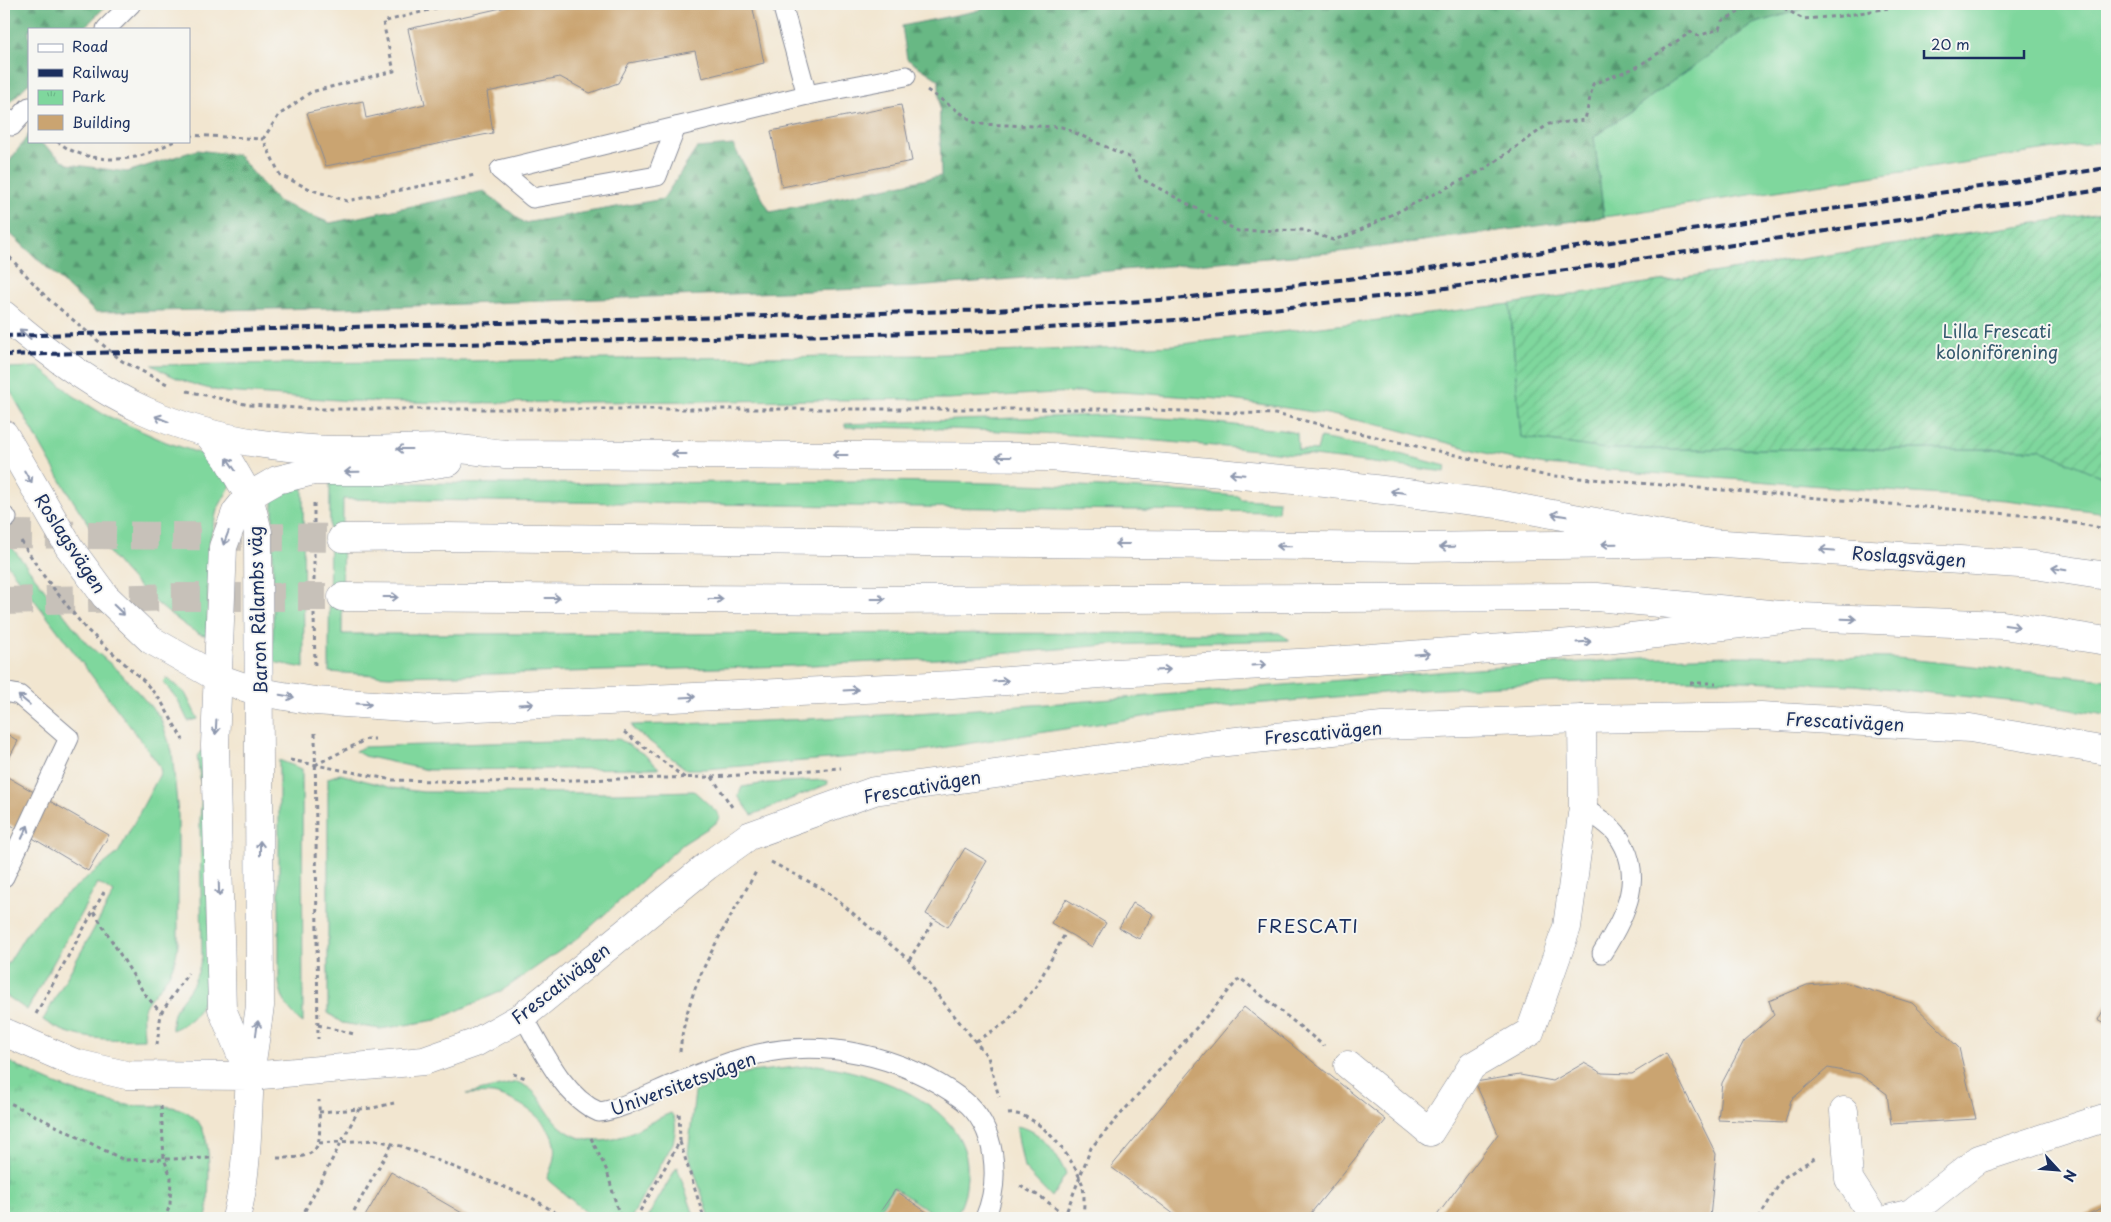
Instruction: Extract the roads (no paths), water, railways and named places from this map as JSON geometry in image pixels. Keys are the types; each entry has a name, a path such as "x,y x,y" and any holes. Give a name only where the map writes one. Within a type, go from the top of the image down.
{"main road":[{"path":"4,315 39,346 90,383 136,408 185,428 260,444 314,450 446,448 505,454 1051,457 1325,482 1498,504 1710,543"},
{"name":"Roslagsvägen","path":"4,434 69,546 105,596 151,640 218,678 260,692 315,701 434,708 942,685 1317,662 1598,641 1800,617"},
{"path":"208,434 231,464 249,496 277,480 314,471 388,471 505,454"},
{"name":"Baron Rålambs väg","path":"249,496 236,512 223,547 215,745 222,1009 250,1076"},
{"name":"Baron Rålambs väg","path":"249,496 258,532 260,692 260,1006 250,1076"},
{"path":"342,538 442,537 1413,547 1710,543"},
{"name":"Roslagsvägen","path":"1710,543 2034,565 2107,576"},
{"path":"342,597 860,600 1597,598 1800,617 2003,625 2107,641"},
{"name":"Frescativägen","path":"250,1076 424,1061 475,1043 523,1016 707,866 749,836 874,791 1217,743 1382,726 1582,719 1761,716 1970,728 2107,751"},
{"path":"1348,1065 1430,1132 1472,1066 1530,1032 1567,927 1583,807 1582,719"},
{"path":"12,1035 75,1063 126,1075 250,1076 246,1157 242,1195 236,1218"},
{"path":"1891,1218 1911,1213 1979,1159 2107,1117"},
{"path":"1845,1124 1850,1179 1874,1218"}],"lane":[{"path":"107,28 131,4"},
{"path":"782,4 807,95"},
{"path":"676,127 656,176 533,198 500,170 676,127 807,95 906,76"},
{"path":"8,120 28,108"},
{"path":"4,692 19,695 69,738 4,876"},
{"path":"1583,807 1616,832 1633,865 1628,906 1602,953"},
{"name":"Universitetsvägen","path":"523,1016 572,1094 587,1108 604,1112 748,1056 785,1049 828,1047 871,1056 912,1071 952,1092 980,1118 990,1141 995,1178 985,1218"}],"tunnel":[{"path":"4,534 342,538"},
{"path":"4,601 180,597 342,597"}],"railway":[{"path":"4,336 997,310 1174,299 1409,272 2107,168"},
{"path":"4,355 997,331 1177,320 1412,293 2107,189"}],"district":[{"name":"FRESCATI","path":"1308,925"}],"park label":[{"name":"Lilla Frescati koloniförening","path":"1997,340"}]}
